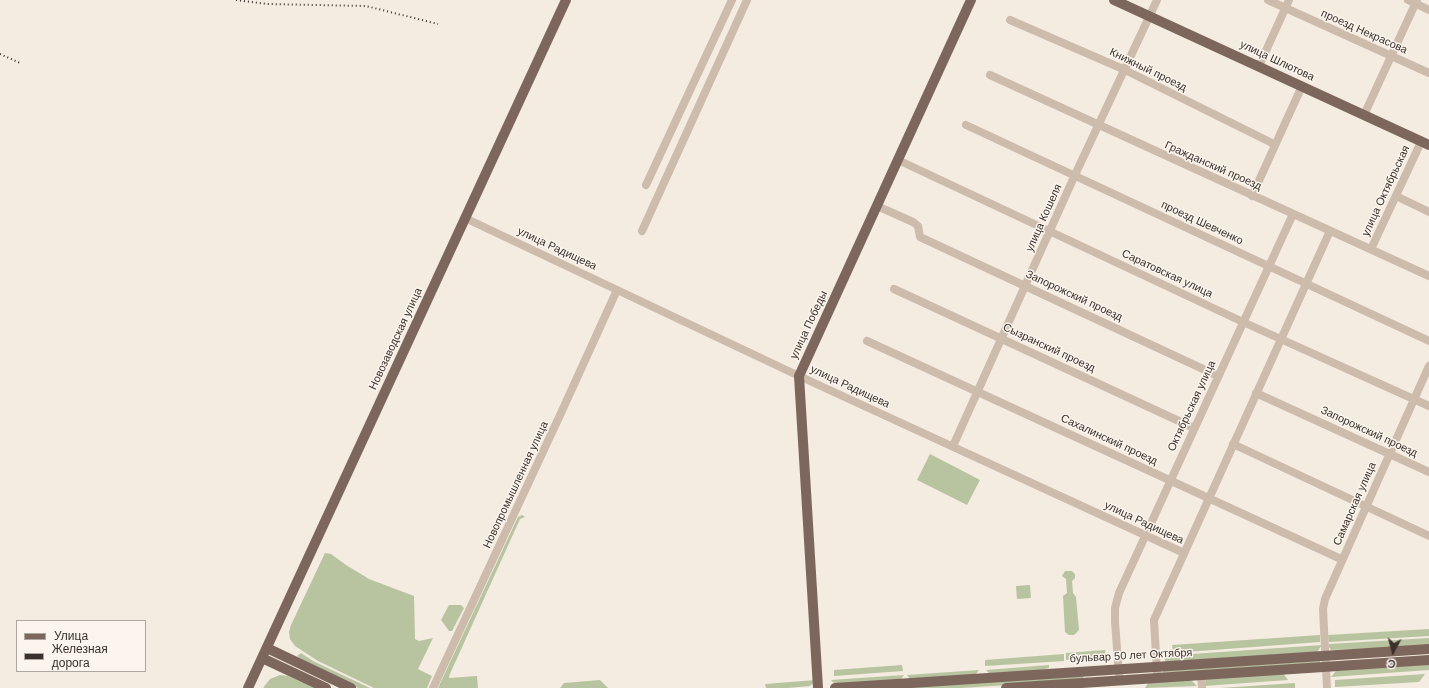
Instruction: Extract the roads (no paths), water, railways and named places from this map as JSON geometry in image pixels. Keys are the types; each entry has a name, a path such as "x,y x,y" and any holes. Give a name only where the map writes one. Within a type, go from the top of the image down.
{"main road":[{"name":"Новозаводская улица","path":"248,688 566,0"},
{"name":"улица Победы","path":"818,688 798,376 971,0"},
{"name":"улица Шлютова","path":"1114,0 1425,143"},
{"path":"267,648 351,688"},
{"name":"бульвар 50 лет Октября","path":"1006,688 1076,686 1120,680 1201,675 1429,649"},
{"path":"262,658 326,688"},
{"name":"бульвар 50 лет Октября","path":"835,688 1156,667 1326,661 1429,660"},
{"path":"292,672 289,666 293,662 297,662"}],"street":[{"path":"646,185 732,0"},
{"path":"642,231 747,0"},
{"name":"улица Кошеля","path":"953,446 1123,69 1157,0"},
{"name":"проезд Некрасова","path":"1268,0 1429,74"},
{"path":"1259,66 1289,0"},
{"path":"1364,115 1414,1 1429,10"},
{"name":"Книжный проезд","path":"1010,20 1123,69 1274,144"},
{"name":"Гражданский проезд","path":"990,75 1098,126 1429,276"},
{"path":"1252,196 1274,144 1302,86"},
{"name":"проезд Шевченко","path":"966,126 1307,283 1429,341"},
{"name":"улица Октябрьская","path":"1371,249 1396,196 1425,143"},
{"name":"Саратовская улица","path":"898,160 1281,340 1429,406"},
{"path":"1396,196 1429,212"},
{"name":"Запорожский проезд","path":"877,206 914,222 918,226 920,237 1218,376"},
{"name":"Октябрьская улица","path":"1120,680 1115,608 1126,575 1293,214"},
{"name":"улица Радищева","path":"465,218 798,376 1184,553"},
{"path":"1157,678 1154,620 1330,231"},
{"name":"Сызранский проезд","path":"894,289 1194,428"},
{"name":"Новопромышленная улица","path":"433,688 562,413 617,290"},
{"name":"Сахалинский проезд","path":"867,341 1171,480 1341,560"},
{"name":"Самарская улица","path":"1327,688 1323,608 1325,599 1341,560 1429,366"},
{"name":"Запорожский проезд","path":"1256,393 1429,472"},
{"path":"1233,444 1429,536"},
{"path":"1201,675 1202,688"}],"railway":[{"path":"236,0 267,4 366,6 438,24"},
{"path":"0,54 20,63"}]}
